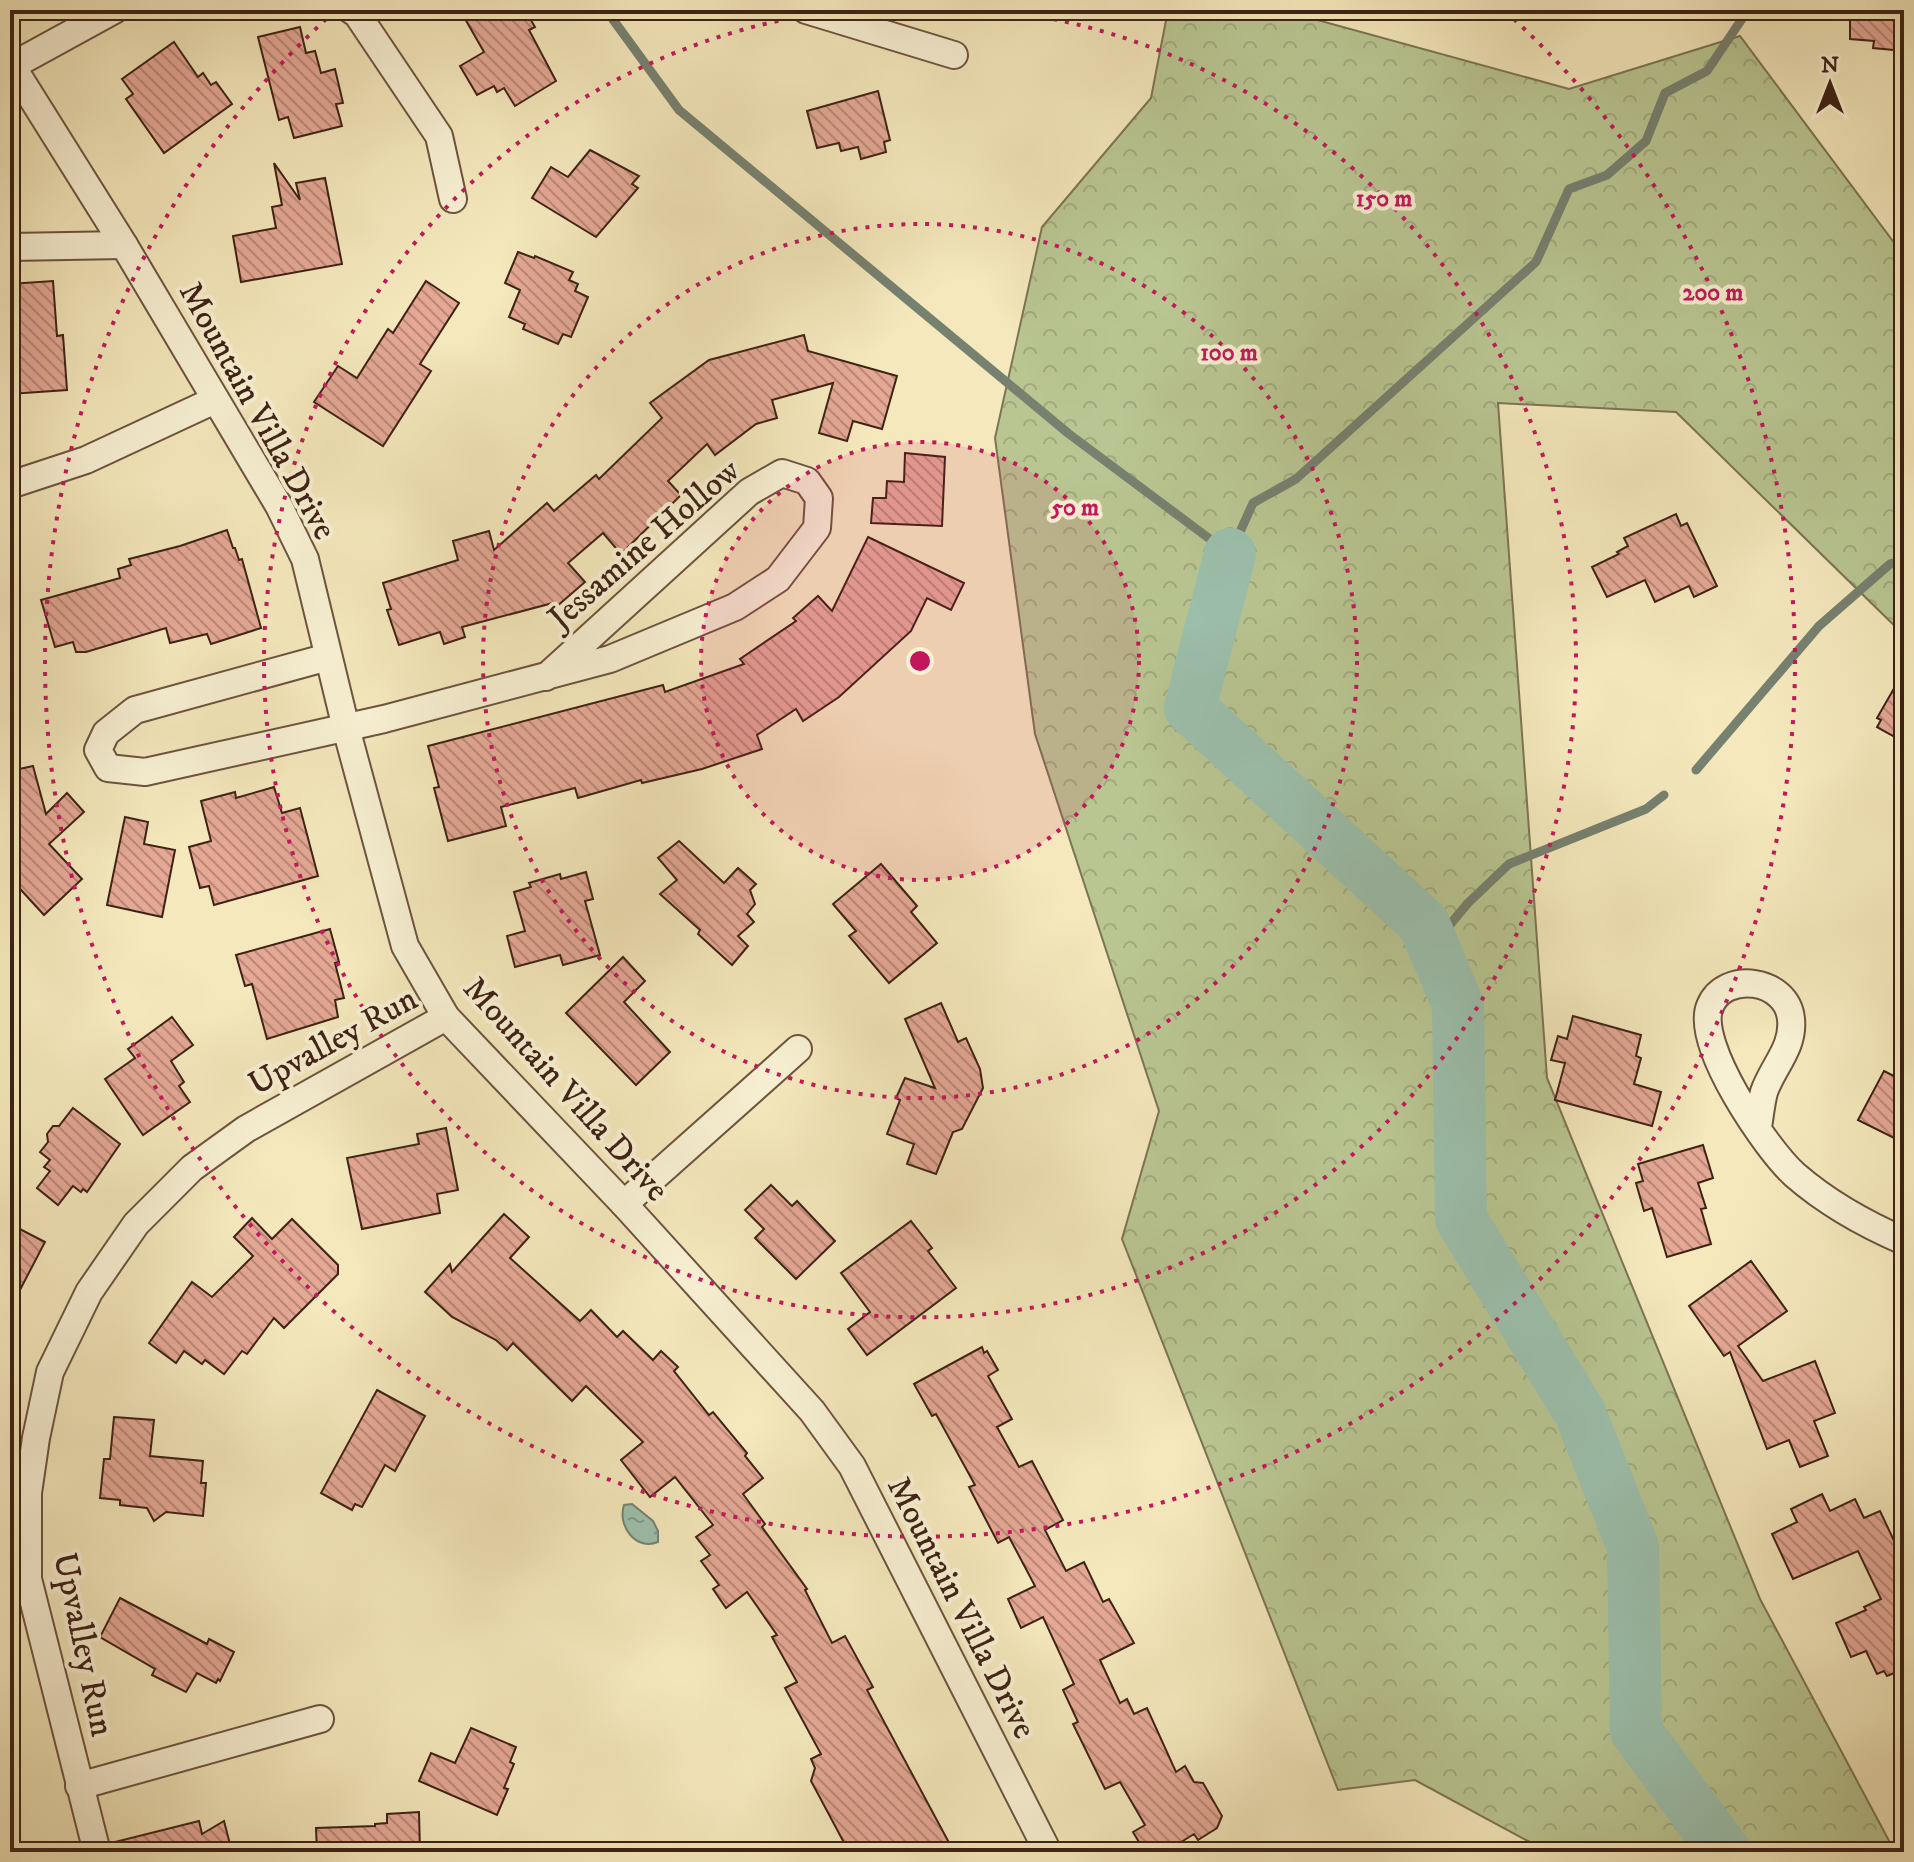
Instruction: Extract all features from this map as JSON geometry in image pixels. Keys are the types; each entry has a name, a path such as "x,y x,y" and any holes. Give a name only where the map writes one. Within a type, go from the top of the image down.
{"street":[{"path":"11,66 114,10"},
{"path":"351,10 357,14 439,136 453,199"},
{"path":"806,10 954,55"},
{"name":"Mountain Villa Drive","path":"11,66 124,245 279,506 305,559 346,728 405,946 446,1017 624,1204 812,1411 852,1466 1048,1852"},
{"path":"10,247 124,245"},
{"path":"10,485 86,460 215,400"},
{"name":"Jessamine Hollow","path":"328,657 135,710 106,733 98,750 108,768 145,772 346,728 546,677 610,659 735,607 778,579 817,528 819,498 807,481 782,473 749,492 546,677"},
{"path":"1758,1127 1764,1092 1789,1047 1791,1017 1782,998 1761,983 1737,984 1718,993 1708,1009 1709,1028 1722,1072 1758,1127 1794,1174 1868,1225 1904,1241"},
{"name":"Upvalley Run","path":"97,1852 19,1578 36,1438 50,1372 89,1292 136,1224 192,1168 246,1129 446,1017"},
{"path":"624,1204 798,1049"},
{"path":"79,1786 320,1719"}],"green space":[{"path":"1168,10 1281,10 1569,89 1740,36 1904,256 1904,635 1676,412 1498,403 1547,1078 1760,1599 1895,1852 1548,1852 1415,1780 1338,1790 1122,1239 1159,1111 1035,734 995,438 1042,227 1151,98"}],"water":[{"path":"632,1504 653,1521 658,1531 658,1542 642,1543 630,1535 623,1521 623,1513 624,1505"}],"building":[{"path":"460,10 525,10 535,27 529,30 556,81 515,106 504,88 497,92 494,86 477,95 460,66 484,52"},
{"path":"1850,10 1904,10 1904,51 1873,48 1874,41 1850,39"},
{"path":"300,27 306,53 315,51 321,73 335,69 343,103 336,104 342,126 294,138 288,117 279,120 258,37"},
{"path":"174,42 198,77 203,73 211,85 216,82 232,104 164,153 126,99 133,94 122,79"},
{"path":"878,91 890,140 884,142 886,152 861,159 858,147 841,151 839,143 817,148 807,111"},
{"path":"590,150 639,176 632,184 638,188 596,237 532,198 551,167 568,177"},
{"path":"274,163 300,200 296,183 325,178 342,264 241,282 233,236 276,228 272,207 282,205"},
{"path":"518,252 573,272 569,280 578,284 575,291 588,297 571,337 563,334 558,344 523,329 525,324 509,317 520,290 505,283"},
{"path":"53,281 57,336 63,335 67,390 10,394 10,284"},
{"path":"426,281 459,303 420,364 431,371 383,446 314,402 338,366 357,378 388,329 393,333"},
{"path":"804,335 808,351 897,376 882,429 853,421 847,441 819,433 833,383 772,400 777,418 756,424 715,455 707,444 668,481 681,495 621,554 603,533 568,563 585,582 556,607 553,603 462,627 465,637 444,644 440,632 399,645 387,610 391,609 383,583 458,560 453,541 489,531 494,550 547,503 554,511 596,475 599,479 662,418 650,403 709,360"},
{"path":"905,453 945,457 942,526 871,523 873,498 886,498 887,481 904,482"},
{"path":"1676,514 1681,526 1687,523 1717,586 1694,597 1689,586 1655,602 1645,580 1607,597 1592,567 1628,546 1624,538"},
{"path":"227,530 239,560 242,559 261,628 211,644 207,634 170,643 166,628 86,652 76,652 73,642 55,647 41,600 120,578 118,569 131,565 129,559"},
{"path":"868,537 964,583 951,610 927,598 911,631 839,697 803,721 796,709 757,735 762,749 702,769 642,783 641,780 578,798 575,788 501,807 506,826 448,841 434,788 439,787 428,746 663,685 665,692 744,664 740,659 796,621 793,618 818,596 832,611"},
{"path":"1904,671 1904,742 1877,727 1881,720 1877,718"},
{"path":"33,766 46,814 67,793 84,812 49,844 82,879 44,915 10,878 10,771"},
{"path":"274,787 282,813 300,808 318,876 214,905 209,886 200,888 189,847 211,841 201,801 235,792 236,798"},
{"path":"125,817 148,822 144,844 175,850 162,917 107,905"},
{"path":"679,841 724,883 738,868 756,884 750,890 755,904 747,914 754,922 738,936 748,946 732,965 698,934 700,930 660,894 677,880 658,858"},
{"path":"881,864 917,906 911,912 937,943 889,983 849,936 856,931 833,904"},
{"path":"586,872 593,899 585,901 600,955 563,965 560,955 515,967 507,936 525,931 514,892 531,887 529,883 560,874 561,879"},
{"path":"330,929 344,998 335,1000 338,1017 267,1039 252,984 245,986 236,955"},
{"path":"623,957 645,981 624,1002 670,1052 636,1085 566,1013"},
{"path":"941,1003 958,1042 966,1038 980,1069 983,1088 962,1129 953,1132 936,1174 907,1164 914,1144 887,1134 900,1100 896,1098 905,1078 935,1088 905,1019"},
{"path":"1573,1016 1641,1035 1636,1056 1641,1058 1634,1084 1661,1092 1652,1126 1555,1100 1565,1063 1551,1060 1558,1036 1567,1039"},
{"path":"172,1017 193,1045 171,1061 184,1082 179,1086 190,1102 143,1135 105,1079 135,1058 128,1049"},
{"path":"1884,1071 1904,1081 1904,1143 1858,1120"},
{"path":"73,1108 120,1144 87,1192 73,1186 58,1205 37,1188 50,1171 44,1167 50,1160 40,1152 48,1142 47,1134 53,1126 59,1126"},
{"path":"446,1128 458,1190 437,1194 440,1213 362,1229 347,1158 419,1144 417,1134"},
{"path":"1703,1145 1713,1178 1698,1183 1706,1208 1701,1209 1711,1244 1667,1257 1652,1208 1644,1211 1636,1183 1643,1181 1638,1164"},
{"path":"771,1185 792,1206 797,1201 835,1241 796,1279 755,1238 764,1229 745,1210"},
{"path":"504,1214 529,1237 510,1258 580,1321 591,1310 617,1337 623,1331 653,1360 661,1351 678,1367 674,1371 709,1415 713,1412 747,1453 745,1456 763,1478 743,1494 765,1524 762,1527 807,1589 832,1643 845,1636 873,1687 867,1690 954,1852 849,1852 811,1781 815,1768 811,1759 821,1754 785,1688 797,1682 772,1637 777,1635 747,1592 726,1608 713,1589 719,1585 701,1561 710,1555 696,1537 713,1525 675,1477 650,1497 621,1460 643,1442 586,1386 572,1401 513,1343 507,1350 496,1340 452,1317 425,1292 450,1264 452,1272"},
{"path":"252,1218 272,1239 292,1219 338,1265 338,1274 284,1328 274,1318 247,1354 242,1351 224,1374 205,1360 202,1364 184,1351 176,1363 149,1343 192,1282 212,1297 253,1256 234,1237"},
{"path":"911,1221 932,1248 928,1251 956,1288 867,1355 848,1329 870,1312 841,1273"},
{"path":"10,1224 45,1242 10,1309"},
{"path":"1751,1261 1787,1311 1738,1346 1763,1381 1815,1361 1835,1413 1814,1421 1828,1456 1800,1467 1789,1440 1767,1449 1730,1352 1724,1356 1689,1306"},
{"path":"982,1347 998,1370 988,1376 1012,1419 997,1427 1019,1467 1032,1461 1063,1520 1045,1530 1066,1571 1084,1562 1103,1602 1109,1599 1134,1643 1100,1660 1120,1703 1127,1699 1134,1714 1147,1708 1176,1772 1185,1766 1194,1782 1203,1783 1222,1816 1217,1828 1198,1840 1194,1834 1165,1852 1145,1852 1133,1832 1145,1825 1120,1782 1105,1789 1073,1724 1078,1722 1063,1690 1074,1684 1043,1617 1021,1628 1008,1599 1035,1586 1009,1537 998,1543 969,1487 975,1485 936,1414 932,1416 914,1384"},
{"path":"377,1390 425,1416 395,1471 385,1465 362,1507 355,1504 352,1510 321,1493"},
{"path":"114,1417 154,1420 150,1456 203,1461 201,1483 206,1483 203,1516 166,1512 154,1521 147,1508 120,1505 120,1500 100,1498 104,1459 110,1459"},
{"path":"1822,1494 1830,1511 1855,1499 1864,1518 1880,1511 1904,1562 1904,1669 1887,1676 1884,1671 1877,1674 1866,1651 1851,1657 1836,1623 1866,1610 1864,1607 1881,1599 1858,1551 1793,1579 1772,1534 1797,1522 1791,1509"},
{"path":"120,1598 207,1644 209,1639 234,1652 220,1681 218,1679 216,1683 197,1673 186,1692 152,1675 155,1669 100,1637"},
{"path":"471,1728 516,1747 510,1762 514,1764 504,1788 508,1789 497,1815 419,1781 431,1753 455,1763"},
{"path":"419,1812 420,1852 317,1852 316,1828 375,1826 387,1823 387,1814"},
{"path":"199,1821 202,1834 224,1821 232,1852 113,1852 111,1843"}],"waterway":[{"path":"606,10 679,110 1069,434 1230,554 1253,503 1296,479 1536,262 1569,189 1607,175 1646,141 1665,93 1707,71 1748,10"},
{"path":"1230,554 1190,708 1424,924 1458,1005 1461,1219 1580,1413 1633,1547 1636,1731 1725,1852"},
{"path":"1696,770 1819,626 1890,564 1904,561"},
{"path":"1433,945 1468,903 1509,864 1646,809 1664,795"}]}
